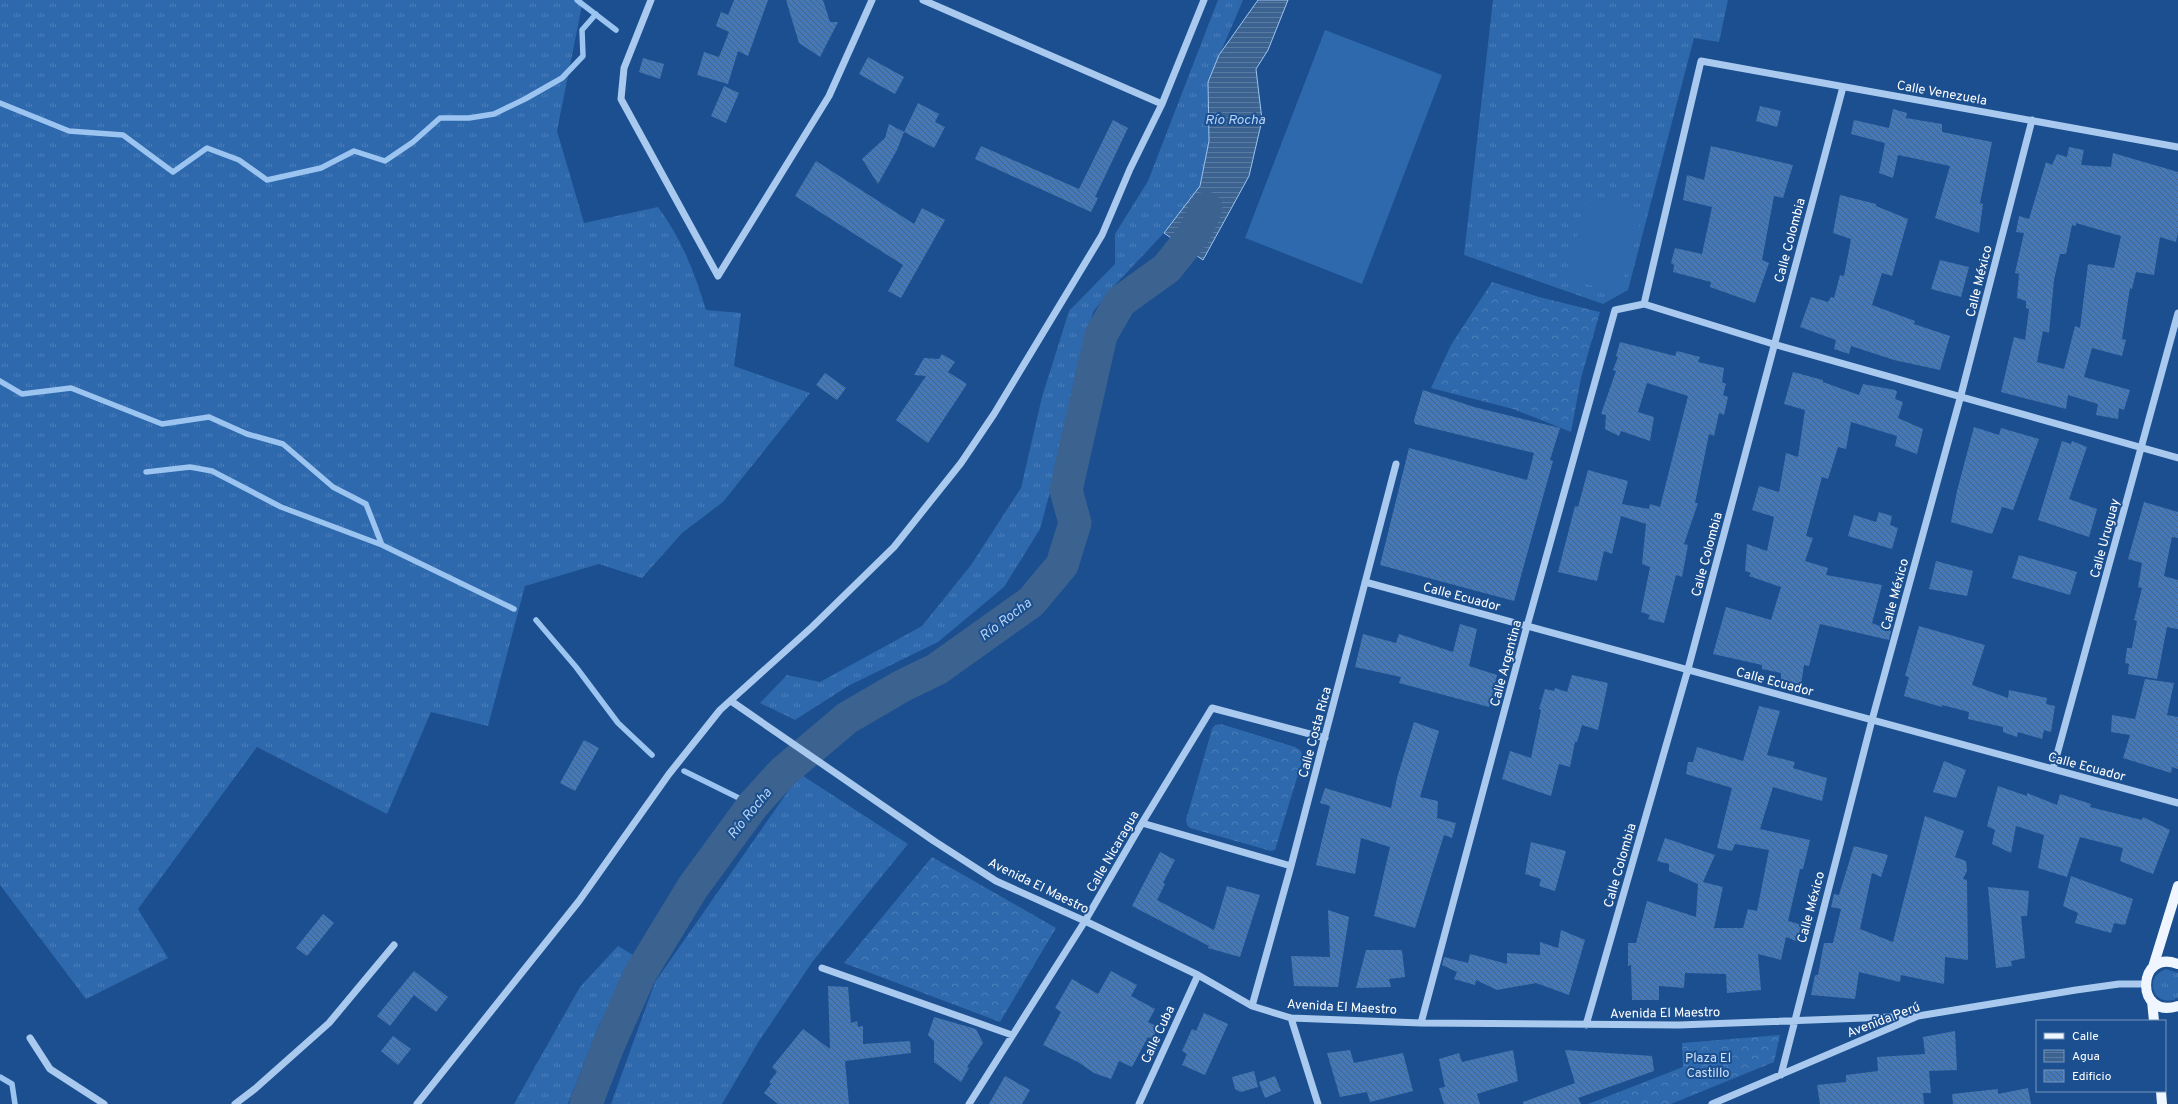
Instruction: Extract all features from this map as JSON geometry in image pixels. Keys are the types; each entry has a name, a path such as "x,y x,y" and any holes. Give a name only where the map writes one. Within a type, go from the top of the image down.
{"main road":[{"path":"2154,1020 2152,1001 2146,990 2146,977 2153,967 2178,886"},
{"path":"2153,967 2163,962 2178,964"},
{"path":"2152,1001 2162,1007 2178,1006"},
{"path":"2161,1092 2162,1104"}],"street":[{"path":"651,0 624,68 621,99 718,276 829,96 872,0"},
{"path":"923,0 1162,104"},
{"path":"417,1104 579,901 669,774 720,710 784,650 812,627 894,547 961,463 994,414 1102,236 1130,169 1162,104 1204,0"},
{"name":"Calle Venezuela","path":"1644,304 1701,62 2178,147"},
{"name":"Calle Colombia","path":"1586,1025 1688,669 1773,344 1843,87"},
{"name":"Calle México","path":"1780,1075 1872,720 1961,395 2032,120"},
{"path":"1644,304 1773,344 1961,395 2178,458"},
{"name":"Calle Argentina","path":"1421,1023 1527,626 1615,310 1644,304"},
{"name":"Calle Uruguay","path":"2053,769 2178,313"},
{"name":"Calle Costa Rica","path":"1252,1006 1291,866 1396,464"},
{"name":"Calle Ecuador","path":"1365,582 2178,803"},
{"name":"Avenida El Maestro","path":"731,701 934,841 996,881 1085,921 1198,975 1252,1006 1291,1018 1421,1023 1679,1025 1918,1016"},
{"name":"Calle Nicaragua","path":"969,1104 1085,921 1142,823 1212,708 1325,738"},
{"path":"1142,823 1291,866"},
{"path":"235,1104 256,1088 329,1023 394,945"},
{"path":"822,968 1012,1035"},
{"name":"Calle Cuba","path":"1139,1104 1198,975"},
{"name":"Avenida Perú","path":"1712,1104 1918,1016 2076,990 2120,984 2145,984"},
{"path":"1291,1018 1318,1104"},
{"path":"30,1038 50,1069 104,1104"}],"green space":[{"path":"0,0 583,0 557,131 584,223 658,207 680,243 697,283 706,310 741,313 734,366 810,393 723,502 682,533 642,578 599,564 525,586 488,726 431,712 387,814 257,747 138,909 168,958 86,999 0,885"},
{"path":"1218,0 1243,0 1208,82 1209,141 1200,186 1164,233 1114,286 1093,312 1066,433 1040,529 1004,587 938,642 848,686 795,720 760,703 787,675 820,682 922,626 971,565 1021,488 1042,397 1069,311 1115,264 1115,234 1148,181"},
{"path":"1493,0 1728,0 1719,42 1694,38 1628,290 1603,304 1464,255"},
{"path":"1325,30 1442,75 1362,284 1245,238"},
{"path":"1589,196 1644,210 1619,293 1564,278"},
{"path":"1492,282 1539,297 1600,312 1581,378 1571,432 1513,409 1431,388 1451,345"},
{"path":"1221,724 1295,747 1301,751 1303,758 1275,850 1271,851 1190,828 1187,825 1186,820 1212,729 1215,725"},
{"path":"800,774 908,844 813,961 759,1041 722,1104 611,1104 655,982"},
{"path":"932,857 1056,928 1000,1022 844,963"},
{"path":"618,946 638,958 599,1025 568,1104 514,1104 580,987"},
{"path":"2166,969 2178,973 2178,998 2170,1001 2163,1000 2158,996 2154,991 2153,985 2154,979 2158,973"},
{"name":"Plaza El Castillo","path":"1780,1035 1774,1062 1671,1104 1588,1104 1683,1067 1682,1043"}],"water":[{"name":"Río Rocha","path":"1258,0 1288,0 1268,50 1256,69 1262,120 1249,176 1203,260 1164,233 1200,186 1209,141 1208,82 1219,55"}],"building":[{"path":"734,0 768,0 748,56 738,51 728,84 697,75 704,52 719,57 729,32 716,26 721,12 728,15"},
{"path":"786,0 823,0 830,22 838,22 820,57 799,43"},
{"path":"868,57 904,77 895,94 859,74"},
{"path":"643,58 664,64 660,79 639,72"},
{"path":"724,86 739,93 726,123 711,116"},
{"path":"918,103 939,114 935,122 945,127 934,148 904,132"},
{"path":"1760,106 1781,111 1777,127 1756,121"},
{"path":"1893,109 1907,113 1906,118 1942,124 1942,132 1992,142 1980,203 1983,204 1979,233 1935,218 1950,166 1898,155 1893,178 1879,173 1885,143 1851,134 1854,120 1889,128"},
{"path":"1113,120 1128,128 1095,197 1098,198 1091,212 975,159 981,146 1079,189"},
{"path":"889,124 904,132 897,150 878,184 862,159 885,138"},
{"path":"1711,146 1793,165 1783,198 1774,196 1762,260 1769,263 1755,303 1710,287 1711,282 1673,272 1674,265 1671,263 1675,248 1702,254 1712,207 1683,200 1687,175 1704,180"},
{"path":"2069,147 2084,150 2081,165 2111,167 2113,153 2178,172 2178,233 2176,242 2160,237 2154,275 2136,272 2132,289 2130,288 2122,339 2126,340 2122,356 2092,348 2084,377 2130,390 2124,410 2119,408 2118,419 2096,415 2098,404 2068,395 2066,409 2001,392 2014,337 2025,340 2029,309 2026,308 2026,301 2017,298 2019,274 2015,273 2024,233 2016,232 2019,216 2029,219 2046,162 2052,165 2057,154 2067,157","holes":["2076,223 2121,236 2114,268 2088,264 2080,328 2075,326 2064,369 2037,362 2043,331 2049,333 2054,280 2060,254 2066,254 2072,225 2076,226"]},
{"path":"816,161 914,224 922,208 945,220 901,298 888,291 903,265 795,196"},
{"path":"1840,195 1876,204 1876,206 1908,219 1892,276 1882,273 1872,305 1915,321 1914,324 1950,336 1940,370 1894,360 1851,346 1849,354 1834,349 1836,340 1800,327 1811,297 1828,302 1831,297 1834,298 1840,275 1844,276 1851,239 1833,233"},
{"path":"1940,260 1969,267 1961,297 1931,289"},
{"path":"1620,342 1675,356 1677,351 1700,357 1698,362 1724,368 1722,382 1726,384 1723,395 1728,397 1724,415 1719,413 1714,436 1709,434 1695,503 1698,503 1684,544 1688,545 1682,577 1676,575 1664,623 1648,619 1650,615 1641,612 1650,567 1642,564 1646,524 1621,516 1612,554 1604,551 1597,581 1558,572 1575,506 1578,507 1588,470 1628,481 1622,504 1649,509 1650,504 1660,507 1688,396 1647,383 1638,412 1654,417 1650,441 1621,431 1619,436 1605,429 1606,415 1601,414 1616,371 1613,370 1618,357 1616,356"},
{"path":"942,354 955,362 948,372 967,384 928,443 896,420 926,376 914,375 924,358 939,359"},
{"path":"1793,372 1823,380 1823,382 1859,395 1863,384 1895,390 1897,392 1895,399 1903,402 1898,418 1923,429 1917,454 1895,446 1897,436 1851,422 1846,449 1838,447 1828,479 1822,477 1806,536 1813,538 1805,561 1828,568 1826,575 1882,585 1872,623 1891,631 1889,640 1820,624 1809,666 1804,665 1801,685 1781,679 1781,673 1762,669 1762,665 1713,654 1726,607 1771,620 1781,587 1749,576 1751,573 1745,571 1747,544 1767,551 1774,517 1752,510 1759,486 1779,492 1786,453 1798,457 1805,410 1784,404"},
{"path":"825,373 846,388 837,400 816,385"},
{"path":"1423,390 1474,407 1560,428 1550,460 1553,461 1514,601 1380,565 1409,448 1527,480 1534,453 1415,424 1414,420"},
{"path":"1974,427 1999,435 2001,428 2039,439 2013,510 2002,507 1992,534 1951,522 1957,491"},
{"path":"2062,441 2071,444 2072,441 2087,447 2069,499 2097,509 2089,537 2038,520"},
{"path":"2144,502 2178,512 2178,538 2172,537 2164,576 2178,580 2178,629 2167,627 2157,679 2128,674 2129,664 2125,663 2127,648 2132,648 2137,621 2134,620 2142,588 2138,587 2142,563 2128,559"},
{"path":"1879,512 1892,516 1890,525 1898,528 1892,549 1848,536 1854,515 1876,522"},
{"path":"2019,555 2077,572 2070,595 2012,578"},
{"path":"1936,561 1973,571 1967,596 1929,589"},
{"path":"1460,624 1477,629 1469,666 1497,675 1489,707 1399,683 1401,677 1355,667 1363,634 1396,643 1399,634 1453,652"},
{"path":"1919,626 1985,645 1972,685 2008,698 2009,690 2047,698 2046,704 2055,706 2051,732 2044,730 2042,739 2018,732 2017,737 2003,732 2003,727 1968,719 1969,712 1942,705 1942,707 1904,696 1909,677 1905,676"},
{"path":"1572,675 1608,683 1598,730 1582,725 1577,742 1575,742 1570,767 1559,764 1551,796 1502,779 1510,751 1531,758 1541,710 1539,709 1545,689 1554,691 1555,688 1567,692"},
{"path":"2145,679 2174,683 2167,715 2178,717 2178,769 2172,767 2171,773 2123,758 2130,735 2111,732 2112,715 2135,719"},
{"path":"1759,706 1780,711 1767,755 1795,762 1793,768 1827,778 1822,801 1773,787 1760,829 1810,840 1803,869 1800,869 1788,921 1802,925 1796,941 1786,937 1781,960 1758,954 1761,990 1727,993 1726,974 1685,973 1684,988 1659,986 1659,1000 1632,1000 1631,965 1628,966 1628,943 1636,943 1647,901 1696,917 1698,884 1669,871 1669,864 1657,861 1665,838 1715,855 1703,882 1723,887 1714,928 1743,928 1748,909 1757,911 1769,850 1735,844 1732,851 1717,848 1732,788 1686,774 1688,762 1693,762 1697,747 1743,761"},
{"path":"1414,722 1439,731 1420,797 1438,801 1437,818 1456,823 1452,838 1444,835 1415,928 1374,916 1390,847 1361,838 1355,874 1316,865 1330,806 1320,803 1325,788 1391,808 1397,778"},
{"path":"584,740 599,748 575,791 560,783"},
{"path":"1944,761 1966,770 1956,798 1933,792"},
{"path":"1998,786 2027,796 2027,793 2057,805 2060,794 2091,804 2090,807 2142,820 2143,817 2170,830 2153,874 2120,861 2123,848 2080,837 2067,877 2038,868 2044,835 2016,826 2011,853 1992,844 1995,830 1987,826"},
{"path":"1925,816 1964,831 1955,857 1966,861 1967,871 1963,879 1967,880 1968,960 1945,957 1944,984 1901,975 1900,982 1859,972 1855,999 1811,995 1815,975 1818,975 1824,943 1833,943 1841,909 1831,907 1834,894 1839,895 1854,846 1888,855 1881,877 1872,873 1860,929 1893,942"},
{"path":"1531,842 1566,851 1555,891 1539,886 1541,879 1525,874"},
{"path":"1160,852 1175,860 1163,883 1165,884 1157,900 1214,930 1227,886 1260,895 1240,957 1208,948 1209,946 1132,906"},
{"path":"2071,876 2133,899 2125,925 2114,923 2111,933 2075,923 2078,913 2063,906"},
{"path":"1988,887 2029,891 2027,916 2021,916 2025,958 2011,961 2012,966 1996,968"},
{"path":"1328,910 1349,917 1338,987 1294,986 1291,956 1330,957"},
{"path":"323,914 334,923 307,956 296,948"},
{"path":"1561,930 1585,940 1569,995 1536,983 1497,990 1476,980 1475,985 1454,979 1457,972 1442,965 1444,957 1468,963 1470,954 1507,964 1507,953 1540,955 1540,942 1558,948"},
{"path":"1366,950 1402,950 1405,977 1389,979 1391,987 1356,988"},
{"path":"414,971 448,997 436,1012 414,995 390,1026 377,1016"},
{"path":"1111,971 1137,985 1131,996 1155,1009 1148,1022 1158,1027 1152,1039 1148,1037 1132,1067 1119,1061 1111,1079 1094,1073 1078,1062 1043,1045 1061,1012 1055,1008 1072,979 1098,994"},
{"path":"828,986 848,987 851,1023 857,1021 858,1027 863,1026 863,1044 910,1041 911,1053 845,1061 849,1104 778,1104 764,1093 771,1084 769,1082 777,1072 772,1067 803,1029 830,1049"},
{"path":"1204,1013 1228,1024 1205,1075 1182,1065 1187,1054 1182,1051 1192,1029 1196,1031"},
{"path":"934,1017 976,1029 983,1043 967,1067 969,1068 961,1082 934,1062 934,1041 928,1035"},
{"path":"1955,1031 1957,1070 1929,1071 1931,1093 1923,1093 1924,1104 1820,1104 1817,1085 1846,1082 1846,1075 1878,1071 1877,1057 1925,1054 1923,1037"},
{"path":"393,1036 411,1049 398,1065 381,1051"},
{"path":"1350,1050 1354,1063 1403,1053 1413,1091 1370,1102 1367,1092 1340,1097 1327,1053"},
{"path":"1513,1050 1518,1081 1477,1094 1480,1104 1444,1104 1439,1088 1445,1087 1439,1059 1459,1053 1462,1062"},
{"path":"1565,1050 1652,1056 1654,1071 1578,1098 1581,1104 1523,1104 1523,1102 1575,1083"},
{"path":"1254,1071 1258,1087 1241,1092 1235,1089 1232,1077"},
{"path":"1005,1076 1030,1090 1022,1104 989,1104"},
{"path":"1275,1076 1281,1091 1265,1098 1259,1082"},
{"path":"2028,1088 2031,1104 1953,1104 1952,1094 1998,1089 1998,1094"}],"waterway":[{"path":"577,0 616,30"},
{"path":"0,103 69,131 123,135 173,172 207,148 239,160 267,180 321,168 354,151 385,161 413,142 440,118 469,118 494,114 525,99 562,78 583,56 582,30 596,14"},
{"name":"Río Rocha","path":"586,1104 608,1046 640,974 693,887 753,805 783,772 847,718 902,686 937,669 1031,602 1062,565 1075,523 1066,490 1101,335 1120,302 1167,268 1194,234 1206,208"},
{"path":"0,381 22,394 71,388 162,424 209,417 247,434 283,444 333,487 366,504 382,545 514,609"},
{"path":"146,472 190,467 212,471 281,507 382,545"},
{"path":"536,620 576,667 618,723 652,755"},
{"path":"684,771 753,805"},
{"path":"0,1077 12,1084 15,1104"}]}
